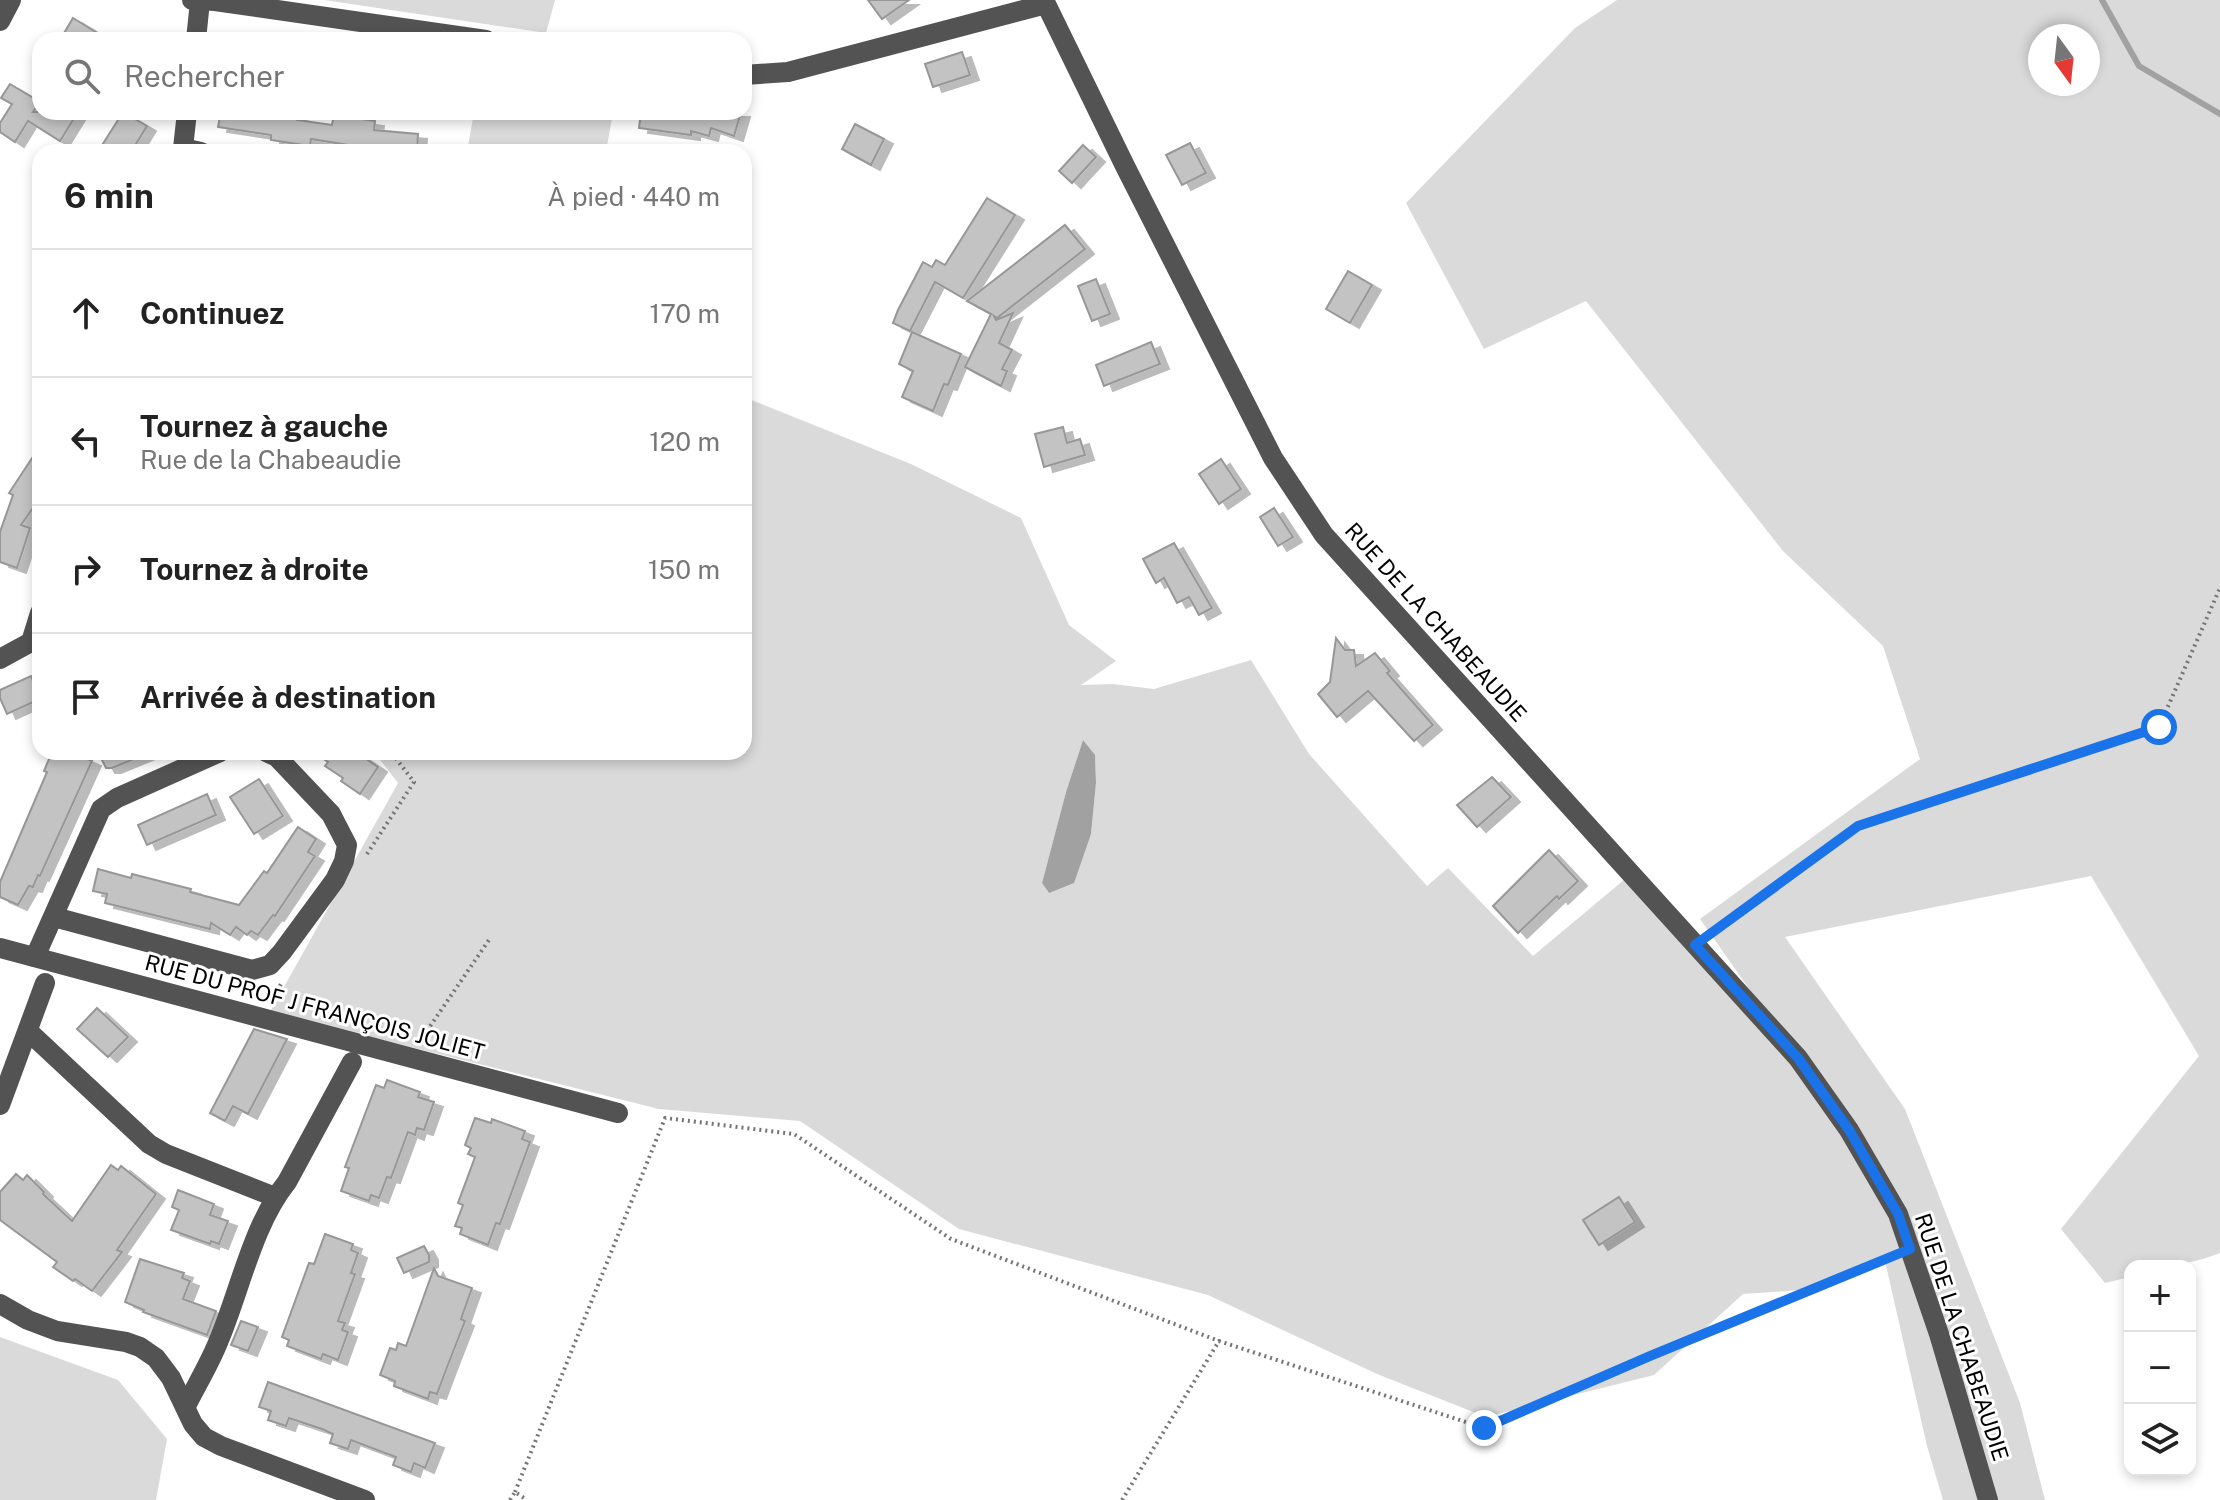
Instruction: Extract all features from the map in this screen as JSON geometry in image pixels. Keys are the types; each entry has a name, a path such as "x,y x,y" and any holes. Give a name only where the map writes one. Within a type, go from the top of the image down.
{"street":[{"path":"0,21 11,0"},
{"path":"192,0 430,32"},
{"path":"197,32 200,1"},
{"name":"RUE DE LA CHABEAUDIE","path":"752,74 788,72 1046,2 1273,458 1324,535 1798,1058 1841,1118 1898,1214 1939,1334 1988,1500"},
{"path":"183,144 186,120"},
{"path":"0,659 32,639"},
{"path":"35,957 101,809 117,798 202,760"},
{"path":"54,917 252,970 270,965 335,880 347,845 331,814 280,760"},
{"name":"RUE DU PROF J FRANÇOIS JOLIET","path":"0,948 618,1113"},
{"path":"0,1105 45,983"},
{"path":"28,1031 149,1144 166,1154 275,1197"},
{"path":"186,1406 218,1343 265,1217 352,1062"},
{"path":"0,1304 28,1320 57,1331 140,1347 156,1358 171,1378 193,1424 204,1437 365,1500"}],"path":[{"path":"1695,945 1858,826 2159,727 2220,588"},
{"path":"408,1058 491,937"},
{"path":"510,1500 665,1118 794,1134 951,1239 1219,1341 1484,1428 1910,1249"},
{"path":"1122,1500 1219,1341"},
{"path":"515,1492 527,1500"}],"shaded area":[{"path":"324,0 555,0 546,32"},
{"path":"1617,0 2220,0 2220,1253 2196,1261 2124,1260 2124,1278 2105,1283 2061,1229 2199,1056 2091,876 1785,937 1905,1109 2020,1403 2045,1500 1943,1500 1927,1446 1885,1261 1802,1290 1743,1294 1654,1375 1486,1417 1377,1374 1208,1295 959,1229 800,1121 659,1109 270,1012 398,783 380,760 752,760 752,400 911,464 1021,518 1069,625 1116,661 1081,685 1113,684 1154,689 1251,660 1309,754 1427,886 1448,868 1533,956 1631,874 1792,1050 1700,919 1920,759 1883,646 1783,551 1586,301 1484,349 1406,203 1575,28","holes":["1083,740 1095,756 1091,834 1049,893 1042,883"]},
{"path":"473,120 612,120 607,144 468,144"},
{"path":"1083,740 1095,755 1096,783 1091,834 1074,883 1049,893 1042,883"},
{"path":"0,1337 118,1380 167,1439 156,1500 0,1500"}],"building":[{"path":"868,0 909,0 882,19"},
{"path":"73,18 96,32 65,32"},
{"path":"962,52 970,75 933,87 925,64"},
{"path":"10,84 32,97 32,120 73,120 60,141 28,121 15,142 0,132 0,123 12,104 1,98"},
{"path":"118,120 137,120 147,126 136,144 103,144"},
{"path":"219,120 297,120 332,125 333,120 368,120 375,121 374,130 418,134 417,144 342,144 311,139 310,144 297,144 271,140 271,135 218,127"},
{"path":"640,120 739,120 734,136 711,128 709,136 691,131 691,135 639,128"},
{"path":"855,124 884,139 871,165 842,149"},
{"path":"1190,143 1206,173 1182,185 1166,155"},
{"path":"1083,145 1096,157 1072,183 1059,171"},
{"path":"987,198 1015,215 963,298 935,282 910,331 893,323 923,262 932,267 936,260 945,265"},
{"path":"1065,225 1085,249 997,318 994,316 996,320 1013,313 999,343 1012,350 1002,369 1007,371 1001,386 965,367 991,314 967,301"},
{"path":"1348,271 1372,285 1350,323 1326,309"},
{"path":"1096,279 1110,314 1092,321 1078,286"},
{"path":"912,332 961,354 933,411 902,397 913,371 899,364"},
{"path":"1151,342 1160,364 1104,386 1096,365"},
{"path":"1063,427 1067,443 1080,439 1085,455 1044,467 1035,434"},
{"path":"32,458 32,509 21,525 30,528 17,568 0,562 0,532 13,495 9,493"},
{"path":"1221,459 1241,489 1219,504 1199,474"},
{"path":"1274,508 1293,537 1278,546 1260,517"},
{"path":"1174,543 1212,608 1199,615 1189,597 1177,603 1164,578 1156,583 1143,559"},
{"path":"1336,638 1345,650 1354,650 1356,666 1375,653 1390,671 1387,673 1433,725 1414,741 1368,691 1337,717 1318,694 1330,682"},
{"path":"31,676 32,703 7,714 0,690"},
{"path":"49,760 92,761 40,876 33,887 29,886 18,905 0,897 0,882 47,772 44,771"},
{"path":"102,760 132,760 112,768 106,768"},
{"path":"325,760 368,760 378,767 360,794 325,766 328,762"},
{"path":"1492,777 1511,797 1477,827 1457,805"},
{"path":"259,779 283,816 254,834 230,797"},
{"path":"207,794 216,815 147,845 138,825"},
{"path":"298,827 316,839 308,852 315,856 275,916 258,935 251,931 247,935 236,927 230,935 211,923 210,929 105,903 107,894 93,891 98,869 191,889 190,892 239,905 264,871 267,873"},
{"path":"1549,850 1578,881 1559,899 1557,896 1518,933 1493,906"},
{"path":"97,1008 128,1037 108,1057 77,1029"},
{"path":"254,1029 287,1039 248,1114 233,1106 225,1121 210,1113"},
{"path":"387,1080 420,1092 418,1097 434,1102 424,1130 417,1128 415,1135 408,1132 391,1178 387,1177 379,1198 371,1195 369,1201 341,1191 349,1168 345,1167 376,1085 384,1088"},
{"path":"475,1118 491,1123 492,1119 525,1131 522,1139 530,1142 500,1224 496,1223 488,1245 460,1234 462,1228 455,1226 463,1205 458,1203 475,1157 468,1154 471,1148 465,1145"},
{"path":"111,1165 118,1170 121,1166 156,1194 117,1250 122,1252 92,1291 53,1267 57,1262 0,1220 0,1192 16,1174 23,1180 27,1175 72,1221"},
{"path":"178,1190 214,1204 210,1215 228,1221 219,1244 211,1241 210,1244 171,1230 179,1210 172,1207"},
{"path":"1619,1197 1635,1222 1599,1245 1583,1220"},
{"path":"325,1234 353,1244 351,1250 358,1253 351,1273 355,1274 338,1321 345,1323 342,1330 348,1332 338,1360 323,1354 321,1359 287,1346 289,1340 282,1337 309,1263 314,1264"},
{"path":"424,1246 429,1262 404,1273 397,1258"},
{"path":"140,1259 184,1273 182,1278 190,1281 183,1299 216,1311 207,1335 143,1312 125,1302"},
{"path":"434,1268 438,1276 472,1288 461,1319 465,1321 437,1394 430,1392 428,1399 394,1386 395,1381 380,1375 390,1348 396,1350 398,1343 406,1346"},
{"path":"241,1321 258,1327 248,1351 231,1345"},
{"path":"268,1382 435,1443 425,1468 414,1463 411,1472 393,1465 396,1457 351,1440 348,1449 330,1443 333,1434 289,1418 286,1426 268,1420 271,1411 259,1407"}],"waterway":[{"path":"2102,0 2139,66 2220,114"}],"route":[{"path":"1484,1428 1910,1249 1898,1214 1849,1130 1798,1058 1695,945 1858,826 2159,727"}]}
